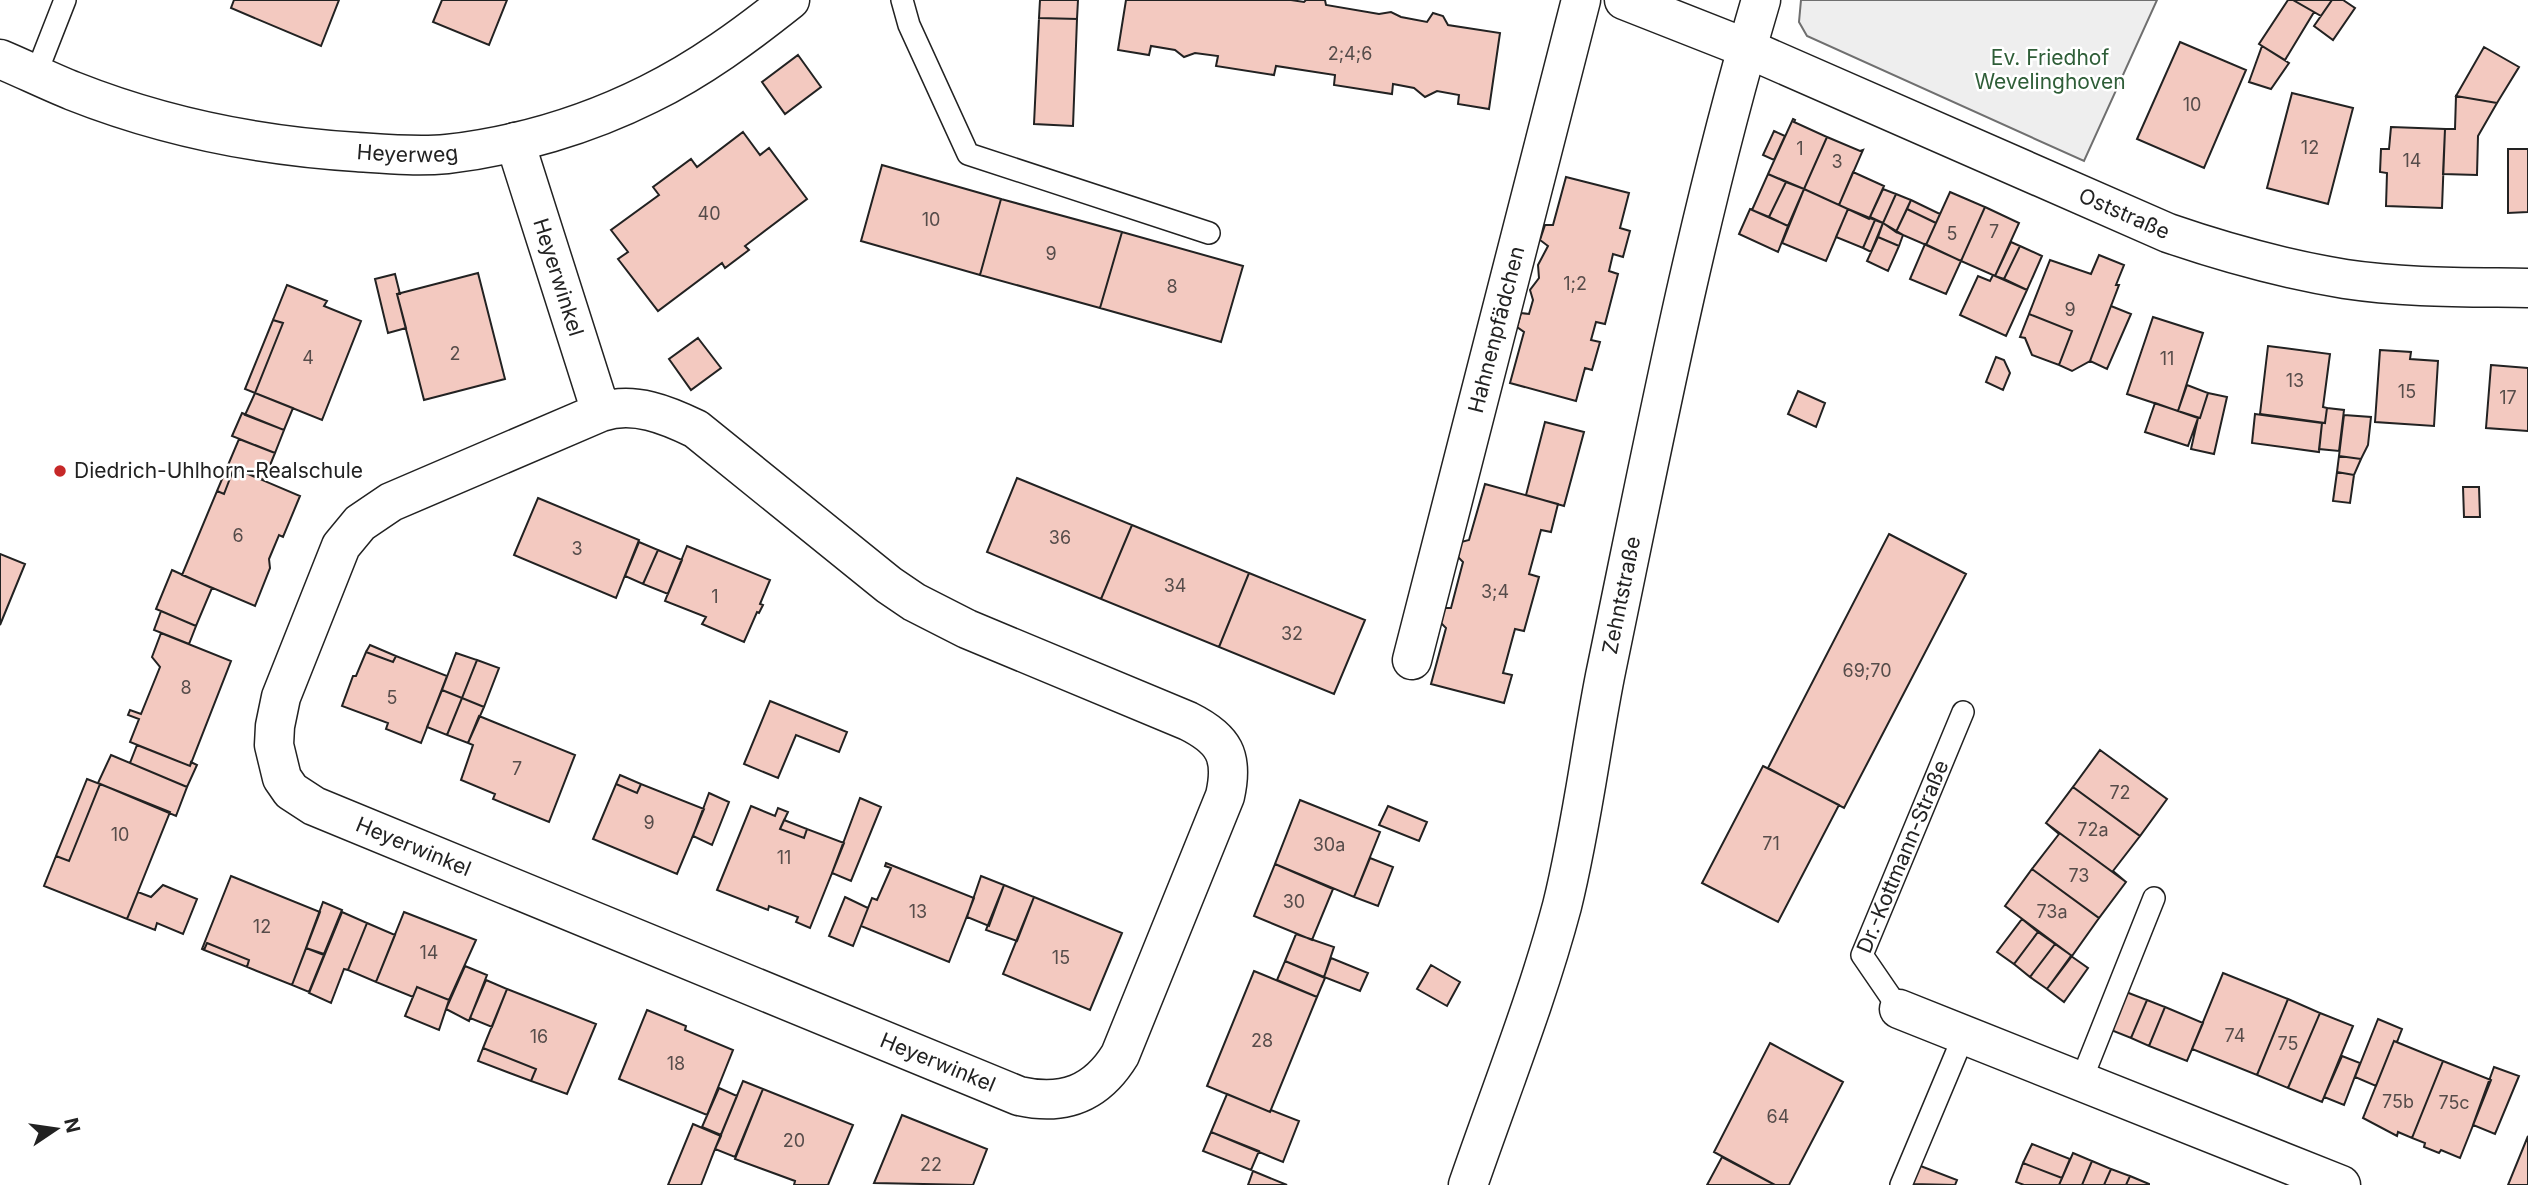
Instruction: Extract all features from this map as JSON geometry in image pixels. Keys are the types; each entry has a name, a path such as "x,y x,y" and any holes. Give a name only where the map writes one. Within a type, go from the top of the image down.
{"street":[{"name":"Heyerweg","path":"0,59 71,90 190,128 275,145 417,155 456,152 515,142 565,128 650,94 725,49 790,0"},
{"name":"Hahnenpfädchen","path":"1412,660 1581,0"},
{"name":"Oststraße","path":"1624,0 1746,48 2168,233 2210,247 2295,270 2348,279 2528,288"},
{"name":"Zehntstraße","path":"1468,1185 1535,994 1564,894 1648,469 1704,219 1746,48 1761,0"},
{"name":"Heyerwinkel","path":"515,142 601,412"},
{"name":"Heyerwinkel","path":"623,408 647,410 696,429 889,585 914,602 967,629 1188,721 1212,734 1221,744 1229,768 1225,796 1120,1055 1102,1079 1083,1091 1061,1099 1047,1101 1019,1096 314,806 298,797 287,785 278,770 274,745 279,706 334,559 350,534 360,523 391,502 601,412 623,408"},
{"name":"Dr.-Kottmann-Straße","path":"1899,1010 2341,1185"}],"lane":[{"path":"36,74 65,0"},
{"path":"902,0 909,25 968,153 1209,233"},
{"name":"Dr.-Kottmann-Straße","path":"1899,1010 1862,955 1963,712"},
{"path":"2081,1081 2154,898"},
{"path":"1901,1185 1964,1035"}],"green space":[{"name":"Ev. Friedhof Wevelinghoven","path":"1801,0 2157,0 2084,161 1807,36 1799,22"}],"building":[{"path":"234,0 339,0 321,46 231,8"},
{"path":"442,0 507,0 489,45 433,22"},
{"path":"1040,0 1078,0 1077,19 1039,18"},
{"path":"1126,0 1325,0 1326,5 1379,14 1391,12 1401,17 1427,22 1433,13 1443,16 1448,25 1500,33 1489,109 1458,104 1459,95 1437,91 1425,97 1414,88 1393,84 1392,94 1334,85 1335,75 1276,66 1274,75 1216,66 1218,56 1195,53 1184,57 1175,50 1151,46 1149,55 1118,50"},
{"path":"2288,0 2314,12 2285,60 2259,44"},
{"path":"2293,0 2332,0 2321,16"},
{"path":"2332,0 2343,0 2355,8 2333,40 2314,26"},
{"path":"1039,18 1077,19 1073,126 1034,124"},
{"path":"2180,42 2246,70 2204,168 2137,139"},
{"path":"2262,46 2289,63 2271,89 2249,82"},
{"path":"2484,47 2519,67 2497,103 2456,96"},
{"path":"798,55 821,87 785,114 762,82"},
{"path":"2292,93 2353,108 2328,204 2267,188"},
{"path":"2456,96 2497,103 2478,136 2477,175 2443,174 2445,129 2455,129"},
{"path":"1793,119 1794,122 1827,137 1804,189 1768,174"},
{"path":"2391,127 2445,129 2442,208 2386,206 2387,173 2380,172 2381,149 2389,149"},
{"path":"1774,131 1785,136 1774,160 1763,155"},
{"path":"743,132 760,155 769,148 807,199 745,246 749,250 725,268 722,263 658,311 618,259 628,252 611,230 659,195 653,187 691,159 697,167"},
{"path":"1827,137 1863,150 1839,205 1804,189"},
{"path":"2508,149 2528,149 2528,212 2508,213"},
{"path":"882,165 1001,199 980,275 861,241"},
{"path":"1853,172 1884,186 1869,219 1839,205"},
{"path":"1768,174 1786,182 1769,217 1752,210"},
{"path":"1566,177 1629,193 1620,228 1630,231 1623,257 1613,254 1609,271 1618,274 1605,324 1596,322 1591,340 1600,342 1592,370 1585,368 1576,401 1510,383 1524,332 1517,327 1521,313 1529,314 1533,300 1530,290 1539,278 1538,265 1548,246 1540,240 1545,225 1553,225"},
{"path":"1786,182 1804,189 1788,226 1769,217"},
{"path":"1804,189 1848,209 1826,261 1782,243"},
{"path":"1883,189 1896,194 1883,223 1870,217"},
{"path":"1950,192 1985,207 1961,261 1926,245"},
{"path":"1896,194 1911,200 1896,232 1883,223"},
{"path":"1001,199 1122,232 1100,308 980,275"},
{"path":"1911,200 1940,214 1936,223 1907,209"},
{"path":"1985,207 2019,223 1995,276 1961,261"},
{"path":"1750,209 1788,226 1778,252 1739,234"},
{"path":"1848,209 1875,220 1863,248 1836,237"},
{"path":"1907,209 1936,223 1926,245 1896,232"},
{"path":"1875,220 1883,223 1871,252 1863,248"},
{"path":"1883,223 1903,235 1899,246 1878,237"},
{"path":"1122,232 1243,266 1221,342 1100,308"},
{"path":"1878,237 1899,246 1888,271 1867,261"},
{"path":"2011,242 2020,246 2004,279 1995,276"},
{"path":"1925,244 1961,261 1946,294 1910,279"},
{"path":"2020,246 2042,256 2027,290 2004,279"},
{"path":"2099,255 2124,265 2090,361 2072,371 2059,365 2072,331 2029,314 2050,260 2091,274"},
{"path":"478,273 505,379 424,400 397,294"},
{"path":"395,274 406,328 388,333 375,279"},
{"path":"1993,275 2027,290 2006,336 1960,315 1978,276 1990,281"},
{"path":"287,285 327,301 324,306 361,321 322,420 255,393 283,323 273,320"},
{"path":"2111,306 2131,314 2107,369 2090,361"},
{"path":"2029,314 2072,331 2059,365 2032,355 2025,338 2020,337"},
{"path":"2153,317 2203,333 2178,411 2127,394"},
{"path":"273,320 283,323 255,393 245,389"},
{"path":"698,338 721,368 691,390 669,359"},
{"path":"2268,346 2330,354 2323,407 2327,408 2325,423 2260,414"},
{"path":"2380,350 2411,352 2410,359 2438,361 2434,426 2375,422"},
{"path":"1996,357 2004,360 2010,373 2003,390 1986,382"},
{"path":"2491,365 2528,368 2528,431 2486,428"},
{"path":"2187,385 2208,393 2200,418 2178,411"},
{"path":"1798,391 1825,403 1816,427 1788,414"},
{"path":"255,393 293,408 284,430 245,415"},
{"path":"2208,393 2227,397 2214,454 2191,449 2198,418"},
{"path":"2155,403 2198,418 2188,446 2145,432"},
{"path":"2327,408 2344,410 2339,451 2319,449"},
{"path":"242,413 284,430 275,453 232,436"},
{"path":"2255,414 2322,423 2319,452 2252,443"},
{"path":"2344,415 2371,417 2368,445 2361,459 2339,456"},
{"path":"1545,422 1584,432 1564,506 1526,495"},
{"path":"239,439 275,453 264,480 234,468 224,494 217,491"},
{"path":"2339,456 2361,459 2354,475 2337,472"},
{"path":"234,468 300,496 283,537 279,535 269,559 270,568 255,606 182,575 217,491 224,494"},
{"path":"2337,472 2354,475 2350,503 2333,501"},
{"path":"1017,478 1132,525 1101,599 987,552"},
{"path":"1485,484 1558,504 1551,532 1541,530 1529,574 1539,577 1524,631 1515,629 1503,673 1512,675 1504,703 1431,684 1446,628 1439,621 1443,608 1451,608 1463,562 1458,557 1461,542 1469,540"},
{"path":"2463,487 2479,487 2480,517 2464,517"},
{"path":"538,498 639,540 616,598 514,555"},
{"path":"1132,525 1249,573 1219,647 1101,599"},
{"path":"1889,534 1966,574 1844,808 1768,768"},
{"path":"639,542 658,550 643,584 625,576"},
{"path":"687,546 770,580 760,604 763,605 759,613 757,612 744,642 702,624 706,617 665,601"},
{"path":"658,550 682,560 668,594 643,584"},
{"path":"0,554 25,564 0,625"},
{"path":"172,570 212,588 196,626 156,609"},
{"path":"1249,573 1365,620 1334,694 1219,647"},
{"path":"161,611 196,626 189,644 154,630"},
{"path":"161,633 231,661 190,766 130,742 139,719 128,715 130,710 141,714 160,667 152,657"},
{"path":"370,645 396,656 393,662 366,652"},
{"path":"366,652 393,662 396,656 447,676 421,743 386,729 388,723 342,706 353,676 356,676"},
{"path":"456,653 477,660 462,698 442,690"},
{"path":"477,660 499,668 484,707 462,698"},
{"path":"442,690 462,698 447,735 427,727"},
{"path":"462,698 484,707 468,743 447,735"},
{"path":"770,701 847,732 839,752 796,735 778,778 744,764"},
{"path":"479,716 575,755 549,822 493,799 495,794 461,780 473,745 468,743"},
{"path":"137,745 190,766 191,762 197,765 187,787 130,763"},
{"path":"2100,750 2167,799 2140,836 2073,787"},
{"path":"111,755 187,787 176,816 98,783"},
{"path":"1763,766 1839,805 1778,922 1702,883"},
{"path":"620,775 641,784 637,793 616,784"},
{"path":"87,779 100,784 69,861 56,856"},
{"path":"100,784 170,812 127,919 44,886 56,856 69,861"},
{"path":"616,784 637,793 641,784 704,809 677,874 593,839"},
{"path":"2073,787 2140,836 2113,871 2126,882 2046,823"},
{"path":"709,793 729,802 712,845 693,836"},
{"path":"860,798 881,807 851,881 832,873"},
{"path":"1300,800 1380,832 1354,897 1275,864"},
{"path":"751,806 775,816 778,808 788,812 780,829 804,838 807,829 844,843 810,928 796,922 798,917 769,906 768,910 717,890"},
{"path":"1388,806 1427,822 1419,841 1379,825"},
{"path":"784,820 807,829 804,838 780,829"},
{"path":"2046,823 2126,882 2099,918 2032,869 2059,834"},
{"path":"1370,858 1393,867 1378,906 1354,897"},
{"path":"886,863 974,898 949,962 861,926 872,898 877,900 891,868 885,866"},
{"path":"1275,864 1333,889 1312,940 1254,916"},
{"path":"2032,869 2099,918 2072,956 2005,906"},
{"path":"231,876 320,912 292,985 247,967 249,960 207,943 204,950 202,949"},
{"path":"981,876 1004,885 989,926 967,917"},
{"path":"163,885 197,899 183,934 157,923 155,930 127,919 138,892 151,897"},
{"path":"1004,885 1034,897 1017,941 986,930"},
{"path":"845,897 868,908 853,946 829,936"},
{"path":"1034,897 1122,933 1090,1010 1003,974"},
{"path":"323,902 342,910 324,954 306,948"},
{"path":"342,912 367,923 331,1003 309,993"},
{"path":"404,912 476,940 449,1000 417,987 413,997 376,982"},
{"path":"2022,919 2038,932 2014,964 1997,952"},
{"path":"367,923 395,935 376,982 348,970"},
{"path":"2038,932 2055,944 2030,977 2014,964"},
{"path":"1296,934 1334,947 1324,977 1285,961"},
{"path":"207,943 249,960 247,967 204,950"},
{"path":"2055,944 2072,956 2047,989 2030,977"},
{"path":"306,948 324,955 309,992 292,985"},
{"path":"2071,956 2088,968 2064,1002 2047,989"},
{"path":"1331,958 1368,973 1360,991 1324,977"},
{"path":"1285,961 1325,978 1317,997 1277,980"},
{"path":"1431,965 1460,982 1447,1006 1417,989"},
{"path":"465,966 487,975 469,1021 446,1009"},
{"path":"1254,971 1317,997 1270,1112 1207,1086"},
{"path":"2223,973 2288,999 2257,1075 2192,1049"},
{"path":"486,980 507,989 492,1027 470,1018"},
{"path":"417,987 449,1000 439,1030 405,1016"},
{"path":"507,989 596,1024 567,1094 531,1081 536,1069 483,1048"},
{"path":"2126,992 2147,1000 2131,1038 2111,1030"},
{"path":"2288,999 2320,1013 2288,1088 2257,1075"},
{"path":"2147,1000 2165,1007 2149,1046 2131,1038"},
{"path":"2165,1007 2203,1023 2187,1061 2149,1046"},
{"path":"647,1010 686,1026 685,1030 733,1050 707,1115 619,1079"},
{"path":"2320,1013 2353,1026 2322,1102 2288,1088"},
{"path":"2378,1019 2402,1029 2397,1042 2394,1041 2376,1086 2355,1077"},
{"path":"2394,1041 2443,1061 2412,1138 2398,1132 2397,1136 2363,1118"},
{"path":"1770,1043 1843,1082 1789,1185 1775,1185 1714,1152"},
{"path":"483,1048 536,1069 531,1081 478,1061"},
{"path":"2342,1056 2360,1063 2344,1105 2324,1097"},
{"path":"2443,1061 2491,1080 2460,1158 2424,1147 2425,1143 2412,1138"},
{"path":"2494,1067 2519,1076 2495,1134 2473,1125"},
{"path":"743,1081 763,1089 735,1157 715,1149"},
{"path":"719,1088 737,1096 721,1135 702,1127"},
{"path":"763,1089 853,1125 828,1185 794,1185 795,1181 735,1159"},
{"path":"1227,1094 1299,1121 1283,1162 1211,1132"},
{"path":"902,1115 987,1149 973,1185 874,1183"},
{"path":"693,1124 721,1136 701,1185 668,1185"},
{"path":"1211,1132 1259,1151 1251,1170 1203,1151"},
{"path":"2528,1136 2528,1185 2508,1185"},
{"path":"2032,1144 2070,1159 2062,1178 2023,1163"},
{"path":"2073,1153 2092,1161 2082,1185 2059,1185"},
{"path":"1722,1157 1775,1185 1707,1185"},
{"path":"2092,1161 2111,1169 2104,1185 2082,1185"},
{"path":"2023,1163 2062,1178 2059,1185 2024,1185 2016,1182"},
{"path":"1918,1165 1957,1180 1955,1185 1911,1184"},
{"path":"2111,1169 2130,1176 2126,1185 2104,1185"},
{"path":"1253,1171 1287,1185 1248,1185"},
{"path":"2130,1176 2149,1184 2149,1185 2126,1185"}],"place":[{"name":"Diedrich-Uhlhorn-Realschule","path":"60,471"}]}
